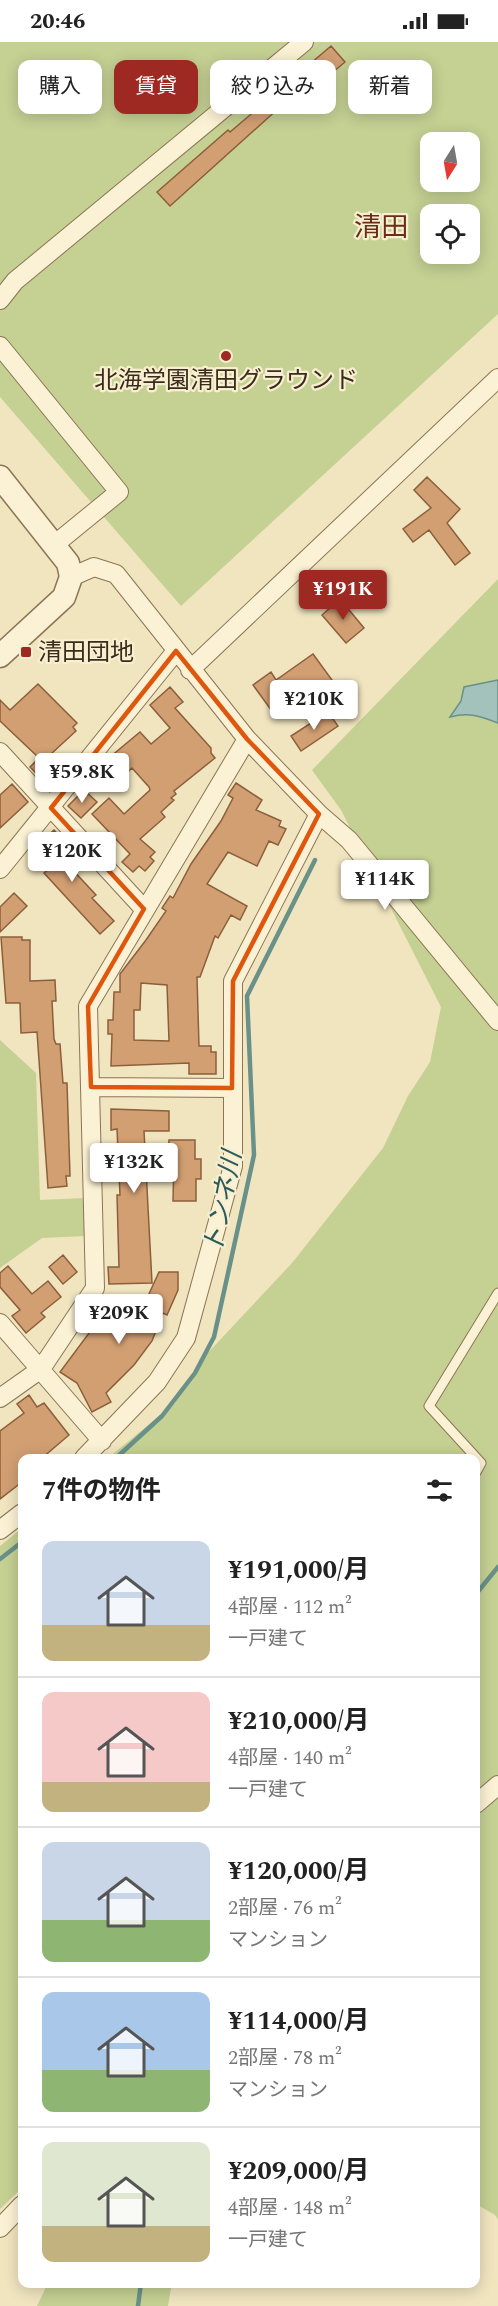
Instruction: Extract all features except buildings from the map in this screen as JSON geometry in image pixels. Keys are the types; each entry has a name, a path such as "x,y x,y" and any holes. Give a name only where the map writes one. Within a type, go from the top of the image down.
{"street":[{"path":"0,300 15,281 304,42"},
{"path":"0,346 119,492 54,545"},
{"path":"190,670 498,378"},
{"path":"0,477 54,545 70,570 64,597 0,656"},
{"path":"70,570 94,567 116,574 247,739 319,814 349,840 498,1022"},
{"path":"0,869 176,651"},
{"path":"0,1398 40,1369 95,1288 88,1006 247,739"},
{"path":"0,752 144,909"},
{"path":"88,1454 157,1382 186,1338 233,1166 233,981 319,814"},
{"path":"91,1087 232,1088"},
{"path":"0,1323 102,1441"},
{"path":"0,1530 18,1516"},
{"path":"480,1801 498,1785"},
{"path":"0,2228 18,2209"}],"lane":[{"path":"473,1454 429,1406 498,1293"}],"highlighted area":[{"path":"176,651 247,739 319,814 233,981 232,1088 91,1087 88,1006 144,909 51,808"}],"green space":[{"name":"北海学園清田グラウンド","path":"0,42 498,42 498,314 181,606 0,397"},
{"path":"498,579 498,2220 495,2215 480,2206 480,1454 113,1454 175,1403 204,1357 292,1263 383,1148 408,1096 430,1062 441,1007 341,810 312,770"},
{"path":"0,1040 36,1073 40,1200 85,1198 86,1236 42,1238 0,1268"},
{"path":"18,1531 18,2192 0,2209 0,1546"},
{"path":"46,2288 171,2288 168,2306 37,2306"}],"water":[{"path":"498,680 498,723 474,716 450,717 461,701 464,687"}],"waterway":[{"name":"トンネ川","path":"120,1454 162,1416 195,1373 214,1337 254,1155 247,996 315,860"},
{"name":"トンネ川","path":"0,1559 18,1545"},
{"path":"480,1589 498,1567"},
{"path":"138,2306 140,2288"}],"place":[{"name":"北海学園清田グラウンド","path":"226,356"},
{"name":"清田団地","path":"26,652"}],"district":[{"name":"清田","path":"381,227"}]}
